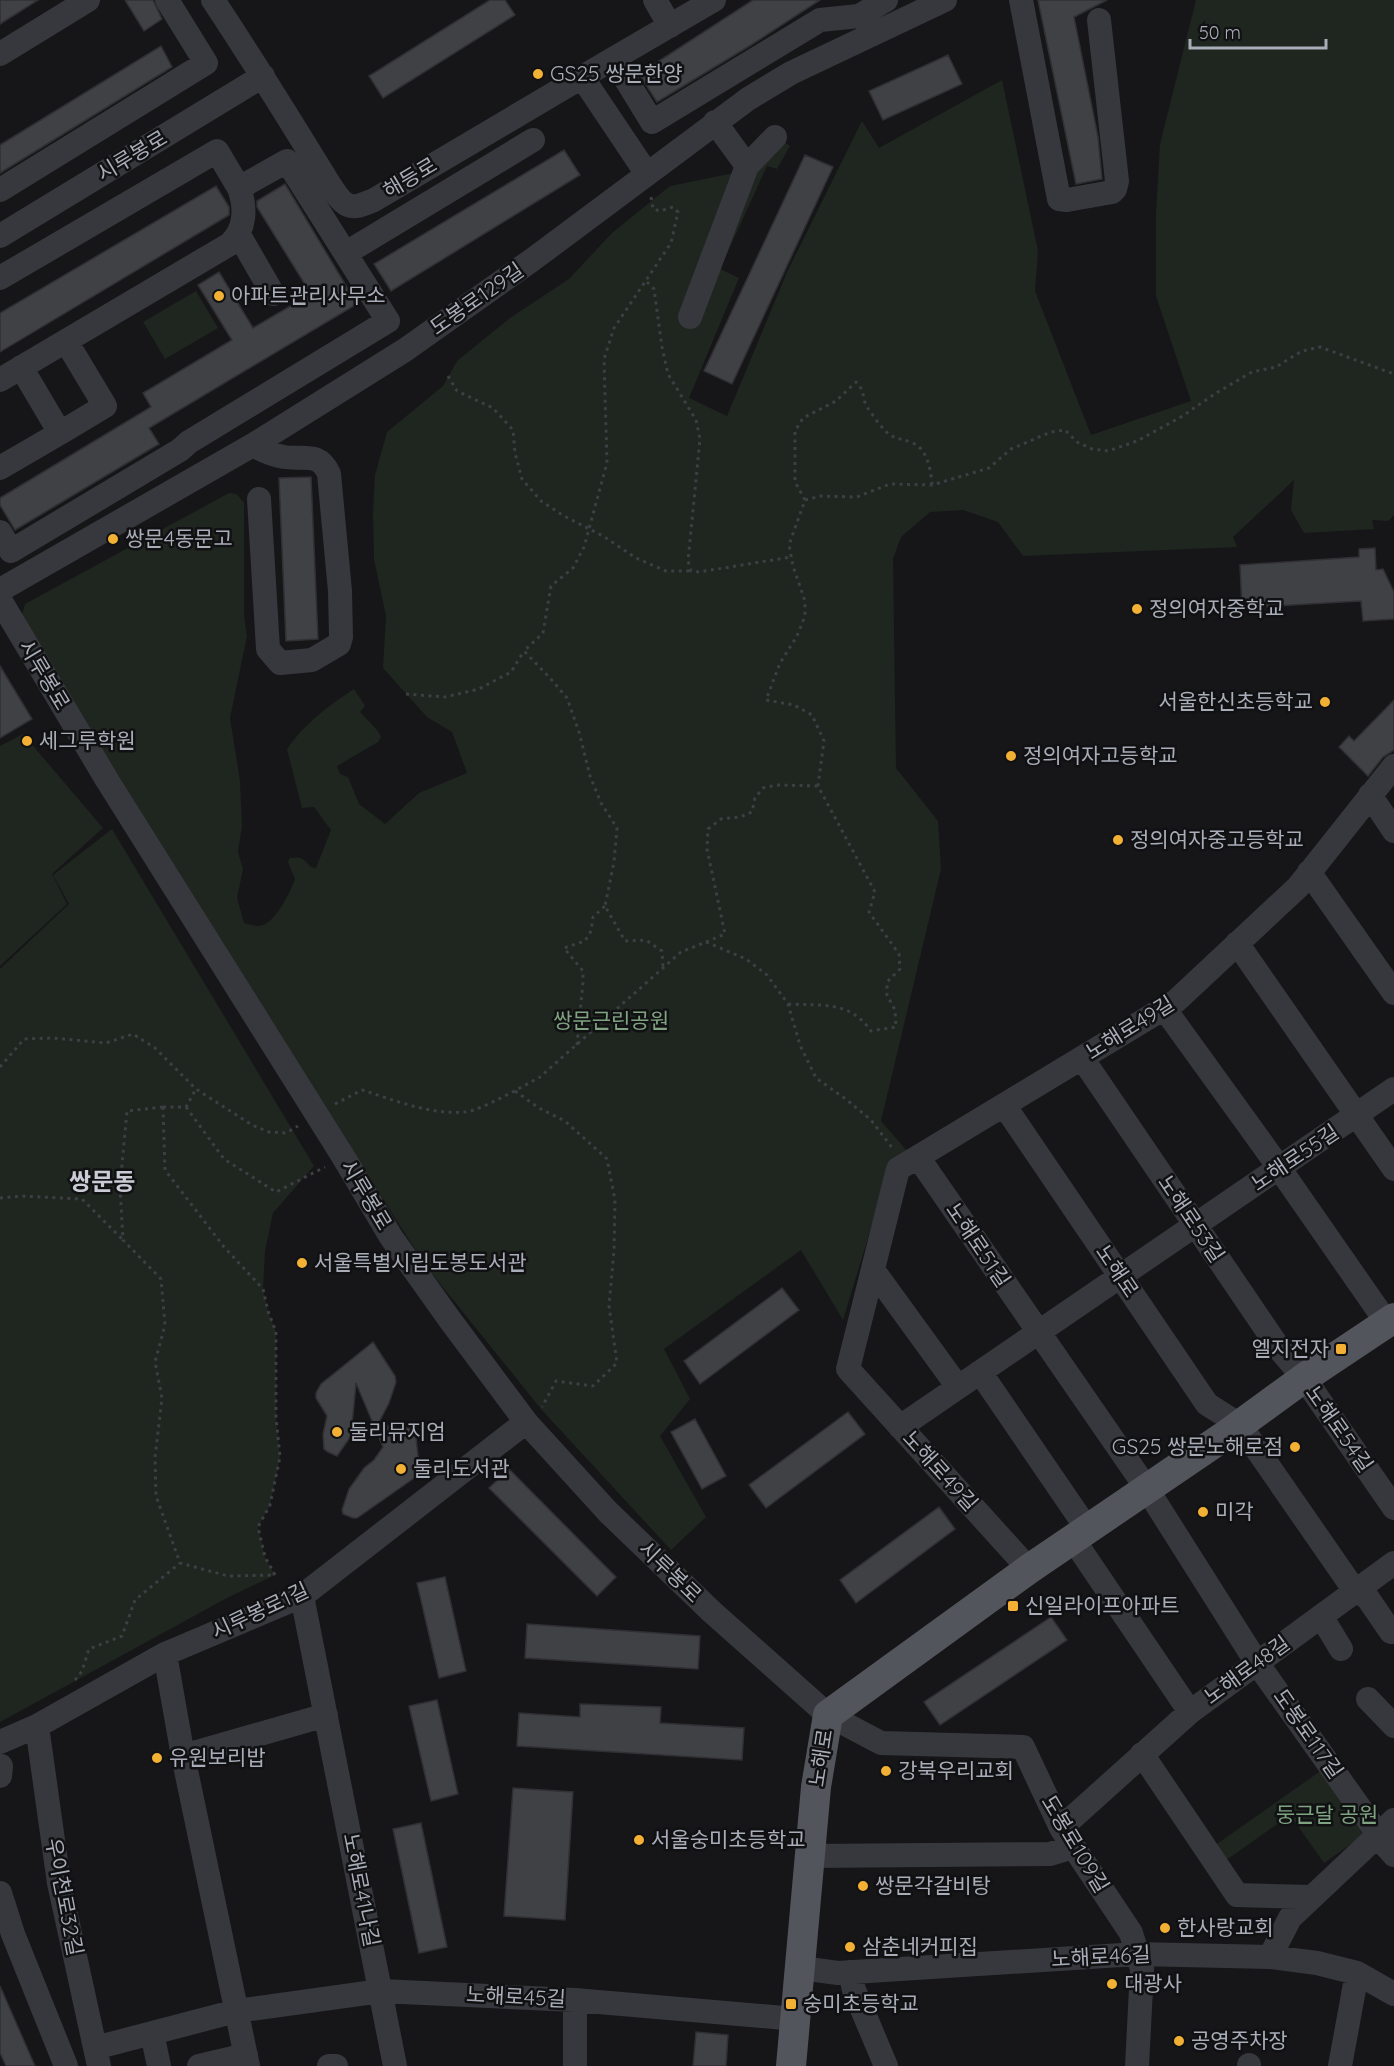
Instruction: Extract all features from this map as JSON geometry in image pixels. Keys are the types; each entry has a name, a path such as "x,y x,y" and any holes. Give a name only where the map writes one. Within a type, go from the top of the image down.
{"main road":[{"name":"노해로","path":"791,2066 816,1787 828,1715 1029,1569 1390,1321"}],"street":[{"path":"0,54 88,0"},
{"path":"0,190 206,63 167,0"},
{"name":"해등로","path":"213,0 328,182 344,204 357,207 374,200 714,0"},
{"path":"655,0 670,26"},
{"path":"614,60 652,122 820,20 860,16 886,0"},
{"name":"도봉로129길","path":"0,590 253,445 405,350 532,260 715,122 791,72 945,0"},
{"path":"1021,0 1059,200 1112,192 1117,181 1100,20"},
{"name":"시루봉로","path":"0,236 263,76"},
{"path":"582,77 647,174"},
{"path":"715,122 747,166"},
{"path":"690,317 747,166 776,137"},
{"path":"346,253 533,140"},
{"path":"0,278 217,151 239,188 245,205 239,235 230,244 0,380"},
{"path":"239,188 287,160 405,350"},
{"path":"239,235 273,294"},
{"path":"0,532 11,551 388,321"},
{"path":"0,468 105,406 66,341"},
{"path":"21,367 60,433"},
{"path":"253,445 286,457 319,460 325,465 329,474 340,591 341,637 339,644 312,660 280,663 268,649 259,499"},
{"name":"시루봉로","path":"0,600 107,780 391,1237 450,1320 533,1416 608,1512 712,1612 828,1715"},
{"name":"노해로49길","path":"1029,1569 848,1369 898,1169 1176,1001 1298,887 1394,766"},
{"path":"1370,795 1394,831"},
{"path":"1309,873 1394,993"},
{"path":"1237,943 1394,1169"},
{"name":"노해로","path":"1164,1008 1390,1321"},
{"name":"노해로53길","path":"1082,1058 1281,1351 1304,1378"},
{"name":"노해로55길","path":"1195,1225 1394,1089"},
{"name":"노해로","path":"1004,1105 1207,1404 1240,1425 1355,1591"},
{"name":"노해로51길","path":"911,1161 1038,1332 1147,1489"},
{"path":"900,1427 1195,1225"},
{"path":"873,1270 958,1387"},
{"path":"980,1372 1190,1712"},
{"name":"노해로54길","path":"1304,1378 1394,1508"},
{"name":"시루봉로1길","path":"0,1742 37,1726 165,1654 302,1596 533,1416"},
{"path":"1147,1489 1257,1663"},
{"name":"노해로48길","path":"810,1856 1050,1854 1142,1754 1190,1712 1394,1563"},
{"path":"1355,1591 1367,1597 1391,1632 1394,1630"},
{"name":"노해로41나길","path":"302,1596 395,2066"},
{"path":"1322,1616 1341,1649"},
{"path":"165,1654 183,1756 247,2061 199,2066"},
{"name":"도봉로117길","path":"1257,1663 1374,1828 1385,1828 1394,1855"},
{"path":"1368,1699 1394,1726"},
{"path":"183,1756 326,1715"},
{"name":"도봉로109길","path":"828,1715 881,1743 1023,1747 1067,1837 1131,1933 1142,1969 1137,2066"},
{"name":"우이천로32길","path":"37,1726 59,1883 97,2057"},
{"path":"1142,1754 1237,1895 1311,1897"},
{"path":"1269,1957 1290,1917 1385,1828"},
{"path":"0,1893 13,1934 66,2066"},
{"name":"노해로46길","path":"801,1968 838,1973 1137,1954 1269,1957 1317,1963 1357,1973 1394,1994"},
{"path":"850,1972 854,1990 886,2066"},
{"path":"1340,2066 1357,1973"},
{"name":"노해로45길","path":"97,2057 152,2033 237,2011 381,1991 575,2000 796,2019"},
{"path":"575,2000 575,2066"},
{"path":"152,2033 159,2066"}],"path":[{"path":"406,694 445,697 479,689 511,672 524,651 543,633 550,586 573,568 584,547 587,529 607,463 604,360 614,328 671,243 677,220 678,212 673,207 660,211 653,210 652,203"},
{"path":"646,282 654,289 668,374 696,420 700,439 688,561 691,571"},
{"path":"805,500 821,496 857,497 890,484 932,485 989,468 1011,449 1051,432 1065,430 1077,442 1092,449 1108,451 1137,441 1252,372 1276,367 1302,351 1320,346 1394,374"},
{"path":"448,376 457,391 493,408 513,430 515,453 522,479 541,501 603,536 636,558 666,571 699,572 791,557"},
{"path":"805,500 795,483 795,431 803,418 836,401 856,382 863,389 866,405 883,429 896,439 921,448 931,470 932,485"},
{"path":"788,1004 840,1006 863,1020 872,1031 896,1027 895,1010 887,995 887,982 900,969 899,954 869,912 875,892 818,786 824,741 812,714 794,705 766,700 780,663 805,616 805,601 789,545 805,500"},
{"path":"524,651 567,698 579,732 590,776 601,803 617,828 614,862 605,906 594,917 591,931 585,941 564,948 583,971 577,1045"},
{"path":"351,1095 362,1090 421,1108 467,1112 515,1091 540,1077 681,952 725,934 707,849 708,829 721,819 740,817 752,812 755,798 763,788 777,785 818,786"},
{"path":"605,906 625,941 646,940 662,951 663,967"},
{"path":"706,942 746,959 767,975 788,1004 800,1045 816,1078 871,1120 911,1161"},
{"path":"0,1067 24,1038 106,1043 134,1034 155,1048 196,1089 252,1125 268,1132 286,1133"},
{"path":"186,1107 196,1089"},
{"path":"515,1091 539,1108 565,1121 607,1159 615,1200 614,1250 609,1306 617,1363 593,1386 556,1381 533,1416"},
{"path":"163,1107 165,1170 224,1247 263,1289 276,1332 276,1417 280,1457 270,1505 258,1527 265,1557 275,1575 228,1576 180,1563"},
{"path":"186,1107 224,1160 276,1192 344,1158"},
{"path":"123,1240 120,1186 127,1111 186,1107"},
{"path":"0,1198 22,1196 82,1199 161,1279 165,1325 155,1362 162,1398 155,1457 156,1496 180,1563"},
{"path":"74,1680 82,1671 89,1649 122,1636 135,1600 180,1563"}],"green space":[{"name":"쌍문근린공원","path":"1196,0 1394,0 1394,515 1388,521 1372,520 1374,529 1304,533 1291,510 1294,480 1233,537 1237,547 1023,556 998,522 963,510 930,512 901,537 893,559 896,768 938,821 941,869 881,1121 908,1152 887,1163 886,1179 843,1320 801,1250 664,1349 690,1399 660,1436 706,1517 671,1550 541,1409 425,1265 19,625 25,604 229,493 237,494 244,503 244,617 247,636 230,718 240,781 242,826 238,852 243,869 237,898 244,923 257,926 265,924 281,907 295,879 288,862 290,858 297,857 316,868 331,830 314,807 302,808 287,749 317,716 335,702 354,689 365,706 360,712 381,737 378,742 337,766 340,774 348,777 359,804 385,824 419,793 467,773 452,732 427,717 383,668 386,616 374,559 373,513 375,475 387,432 443,386 457,361 510,318 569,279 612,233 670,186 749,170 779,139 790,146 777,169 767,166 720,269 739,278 689,398 727,416 788,270 862,121 879,148 1002,80 1038,251 1035,291 1091,435 1191,401 1156,296 1156,213 1160,144"},
{"path":"196,291 218,328 165,359 143,322"},
{"name":"세그루학원","path":"23,734 103,828 52,874 67,904 0,966 0,746"},
{"path":"112,829 314,1166 273,1213 265,1251 263,1289 276,1332 276,1417 280,1457 270,1505 258,1527 265,1557 275,1575 227,1598 0,1722 0,969 69,904 53,875"},
{"name":"둥근달 공원","path":"1329,1765 1374,1828 1324,1863 1290,1815 1225,1861 1214,1846"}],"building":[{"path":"0,0 38,0 0,24"},
{"path":"125,0 153,0 162,19 144,31"},
{"path":"490,0 505,0 515,15 383,98 369,76"},
{"path":"753,0 820,0 657,102 639,74"},
{"path":"1038,0 1107,0 1074,17 1098,137 1102,179 1076,184"},
{"path":"161,46 172,67 0,173 0,145"},
{"path":"948,55 962,84 883,120 869,91"},
{"path":"564,150 580,175 391,291 374,264"},
{"path":"805,155 833,167 732,384 704,371"},
{"path":"285,184 357,304 149,428 159,444 15,530 0,505 0,498 151,407 143,393 232,340 198,285 219,272 253,328 311,294 257,207 257,201"},
{"path":"216,186 229,207 229,215 0,352 0,313"},
{"path":"311,477 318,639 286,641 279,478"},
{"path":"1375,548 1376,570 1383,569 1394,592 1394,619 1363,621 1361,601 1242,608 1240,565 1359,557 1359,549"},
{"path":"0,666 32,719 0,738"},
{"path":"1394,700 1394,750 1383,757 1368,776 1339,747 1349,736 1354,741"},
{"path":"782,1288 799,1310 700,1384 684,1361"},
{"name":"둘리뮤지엄","path":"373,1342 395,1376 396,1382 389,1403 378,1424 415,1429 420,1474 357,1518 353,1518 343,1514 342,1510 349,1489 383,1447 356,1383 351,1436 337,1456 324,1449 323,1434 327,1416 316,1398 316,1393 321,1384"},
{"path":"848,1412 865,1434 766,1508 749,1485"},
{"path":"695,1419 726,1476 702,1489 671,1432"},
{"path":"509,1469 616,1577 597,1596 489,1488"},
{"path":"939,1507 955,1529 856,1603 840,1580"},
{"path":"445,1577 466,1671 439,1678 417,1583"},
{"path":"1051,1617 1067,1640 940,1725 924,1702"},
{"path":"527,1624 700,1636 698,1669 525,1658"},
{"path":"437,1700 458,1794 431,1801 409,1706"},
{"path":"580,1704 661,1707 660,1723 744,1728 742,1760 517,1746 519,1713 580,1717"},
{"path":"513,1788 573,1792 565,1920 504,1916"},
{"path":"421,1823 447,1947 419,1953 393,1829"},
{"path":"0,1986 35,2066 6,2066 0,2053"},
{"path":"696,2032 728,2035 726,2066 693,2066"}],"place":[{"name":"GS25 쌍문한양","path":"538,74"},
{"name":"아파트관리사무소","path":"219,296"},
{"name":"쌍문4동문고","path":"113,539"},
{"name":"정의여자중학교","path":"1137,609"},
{"name":"서울한신초등학교","path":"1325,702"},
{"name":"세그루학원","path":"27,741"},
{"name":"정의여자고등학교","path":"1011,756"},
{"name":"정의여자중고등학교","path":"1118,840"},
{"name":"서울특별시립도봉도서관","path":"302,1263"},
{"name":"엘지전자","path":"1341,1349"},
{"name":"둘리뮤지엄","path":"337,1432"},
{"name":"GS25 쌍문노해로점","path":"1295,1447"},
{"name":"둘리도서관","path":"401,1469"},
{"name":"미각","path":"1203,1512"},
{"name":"신일라이프아파트","path":"1013,1606"},
{"name":"유원보리밥","path":"157,1758"},
{"name":"강북우리교회","path":"886,1771"},
{"name":"서울숭미초등학교","path":"639,1840"},
{"name":"쌍문각갈비탕","path":"863,1886"},
{"name":"한사랑교회","path":"1165,1928"},
{"name":"삼춘네커피집","path":"850,1947"},
{"name":"대광사","path":"1112,1984"},
{"name":"숭미초등학교","path":"791,2004"},
{"name":"공영주차장","path":"1179,2041"}],"district":[{"name":"쌍문동","path":"102,1182"}]}
